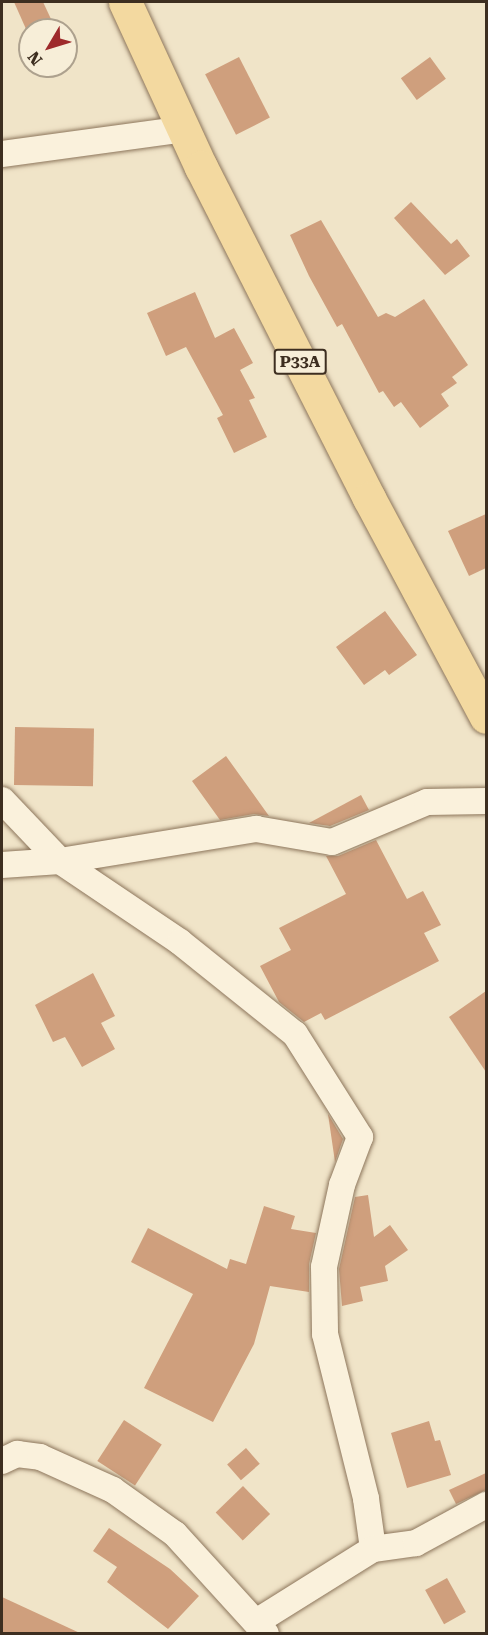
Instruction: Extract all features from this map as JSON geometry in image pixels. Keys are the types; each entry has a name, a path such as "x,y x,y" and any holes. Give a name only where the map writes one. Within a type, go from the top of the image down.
{"main road":[{"name":"P33A","path":"125,2 184,129 364,487 486,717"}],"street":[{"path":"2,154 184,129"},
{"path":"2,800 60,861 180,942 295,1034 360,1137 342,1185 324,1267 326,1334 366,1498 373,1548"},
{"path":"2,865 60,861 256,829 332,842 427,802 486,801"},
{"path":"2,1461 17,1454 40,1457 113,1490 175,1534 261,1628 373,1548 416,1543 486,1505"}],"building":[{"path":"14,2 43,2 51,18 21,18"},
{"path":"239,57 270,118 236,135 205,74"},
{"path":"430,57 446,79 417,100 401,78"},
{"path":"411,202 451,244 457,239 470,256 445,275 394,218"},
{"path":"321,220 378,317 386,313 395,317 424,299 468,365 452,377 457,383 441,394 449,406 420,428 401,402 394,407 383,391 379,393 342,324 337,327 309,276 290,235"},
{"path":"195,292 215,338 234,328 253,363 240,370 255,398 249,400 267,437 234,453 217,418 223,415 186,347 166,356 147,313"},
{"path":"486,514 486,568 469,576 448,531"},
{"path":"385,611 417,655 389,675 385,670 364,685 336,647"},
{"path":"15,727 94,728 93,786 14,785"},
{"path":"226,756 269,816 254,814 220,820 192,781"},
{"path":"361,795 369,810 330,826 309,823"},
{"path":"376,840 407,899 423,891 441,925 424,933 439,961 325,1020 321,1013 304,1022 279,1002 260,966 291,950 279,928 346,894 326,856 338,856"},
{"path":"93,973 115,1016 101,1023 115,1049 82,1067 65,1037 53,1042 35,1005"},
{"path":"486,991 486,1072 449,1017"},
{"path":"328,1114 343,1139 335,1162"},
{"path":"368,1195 374,1237 390,1225 408,1250 385,1266 388,1281 360,1287 363,1301 342,1306 339,1269 355,1197"},
{"path":"264,1206 295,1216 291,1229 316,1233 309,1264 309,1292 270,1286 254,1344 213,1422 144,1388 193,1294 131,1262 148,1228 227,1269 230,1259 246,1264"},
{"path":"124,1420 162,1445 135,1486 97,1461"},
{"path":"429,1421 435,1441 440,1440 451,1475 407,1488 391,1433"},
{"path":"246,1448 260,1464 241,1480 227,1464"},
{"path":"486,1473 486,1490 456,1504 449,1490"},
{"path":"243,1486 270,1514 243,1540 216,1512"},
{"path":"109,1528 170,1569 199,1596 168,1629 107,1582 117,1567 93,1551"},
{"path":"447,1578 466,1612 444,1624 425,1590"},
{"path":"2,1597 82,1634 2,1634"}]}
